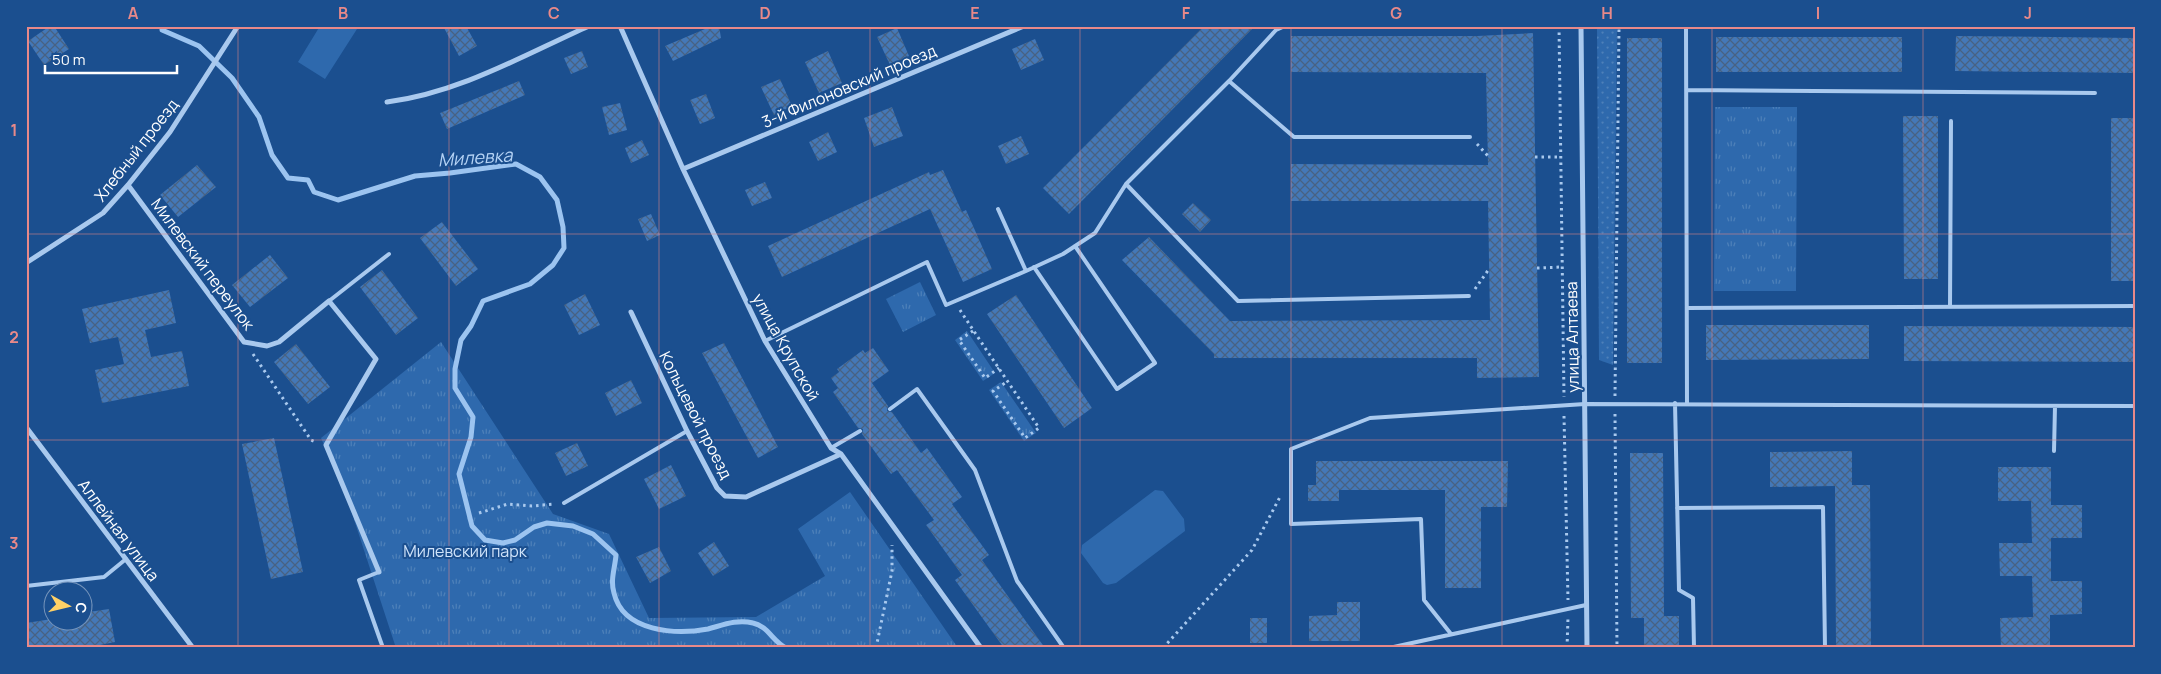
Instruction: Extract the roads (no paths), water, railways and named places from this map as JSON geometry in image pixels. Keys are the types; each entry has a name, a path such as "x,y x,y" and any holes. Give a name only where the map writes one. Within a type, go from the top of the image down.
{"street":[{"name":"Хлебный проезд","path":"26,263 103,213 170,132 238,26"},
{"path":"387,102 429,95 461,83 589,26"},
{"name":"улица Крупской","path":"620,26 683,169 765,341 831,448 841,454 981,648"},
{"name":"3-й Филоновский проезд","path":"683,169 1024,26"},
{"name":"улица Алтаева","path":"1581,26 1587,648"},
{"name":"Милевский переулок","path":"128,185 244,342 267,346 279,342 329,301"},
{"path":"329,301 376,359 326,445 379,572"},
{"name":"Кольцевой проезд","path":"631,312 687,431 717,488 725,496 746,497 841,454"},
{"name":"Аллейная улица","path":"26,427 192,648"}],"lane":[{"path":"765,341 927,262 946,305 1026,271 1075,246 1095,233 1126,184 1229,82 1276,30 1285,26"},
{"path":"1686,26 1686,403"},
{"path":"1229,82 1294,137 1470,136"},
{"path":"1686,90 2096,93"},
{"path":"1950,307 1951,121"},
{"path":"1126,184 1238,301 1469,296"},
{"path":"998,209 1026,271"},
{"path":"1034,267 1117,389 1155,363 1075,246"},
{"path":"329,301 389,254"},
{"path":"1687,308 2135,306"},
{"path":"890,409 917,389 975,470 1018,582 1064,648"},
{"path":"1675,403 1679,590 1693,598 1694,648"},
{"path":"1451,634 1424,600 1421,519 1291,524 1291,450 1370,418 1564,405 1686,403 2135,406"},
{"path":"2054,406 2054,451"},
{"path":"564,503 687,431"},
{"path":"831,448 860,431"},
{"path":"1677,508 1823,507 1825,648"},
{"path":"26,586 104,577 126,559"},
{"path":"379,572 359,580 383,648"},
{"path":"1389,648 1586,605"}],"waterway":[{"name":"Милевка","path":"162,26 162,30 199,46 232,78 259,117 272,155 288,178 308,180 314,192 338,200 415,176 516,164 540,177 557,200 563,227 564,248 553,265 530,284 483,301 471,326 461,340 455,369 455,388 473,417 471,437 459,474 472,526 485,540 503,543 515,540 534,527 547,523 573,526 593,534 616,555 613,579 614,593 619,606 628,616 639,623 667,631 695,631 736,622 753,623 763,627 777,642 786,648"}],"park label":[{"name":"Милевский парк","path":"465,551"}]}
